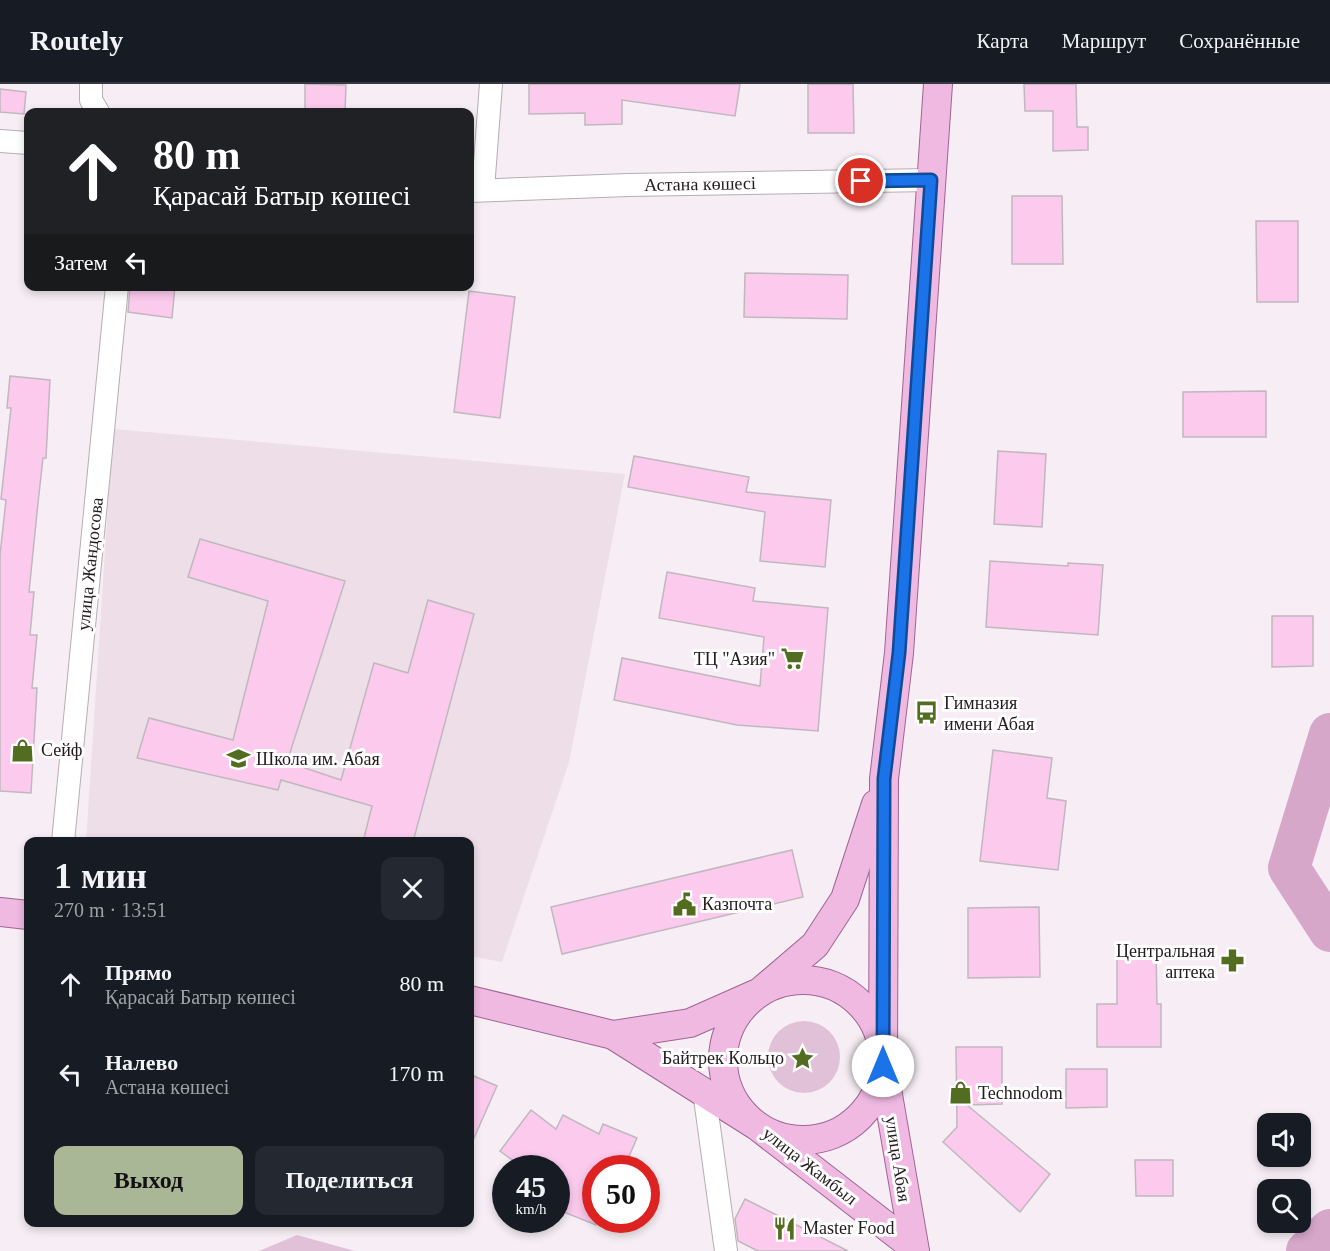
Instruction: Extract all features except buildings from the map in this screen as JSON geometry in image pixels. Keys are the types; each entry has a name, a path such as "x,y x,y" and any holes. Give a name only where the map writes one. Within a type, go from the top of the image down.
{"main road":[{"path":"884,779 845,898 815,945 740,1010 728,1032 723,1058 726,1084 738,1108 757,1126 779,1136 803,1140 826,1137 848,1126 866,1110 878,1090 883,1066 884,779 899,653 938,84"},
{"path":"0,912 24,915"},
{"path":"760,992 783,982 809,980 833,986 855,999 871,1018 881,1041 883,1066"},
{"name":"улица Жамбыл","path":"613,1035 690,1023 760,992"},
{"name":"улица Жамбыл","path":"474,1001 613,1035 757,1126 913,1248"},
{"name":"улица Абая","path":"883,1066 913,1248"}],"street":[{"path":"91,84 91,100 96,108"},
{"path":"476,190 491,84"},
{"path":"0,141 24,143"},
{"name":"Астана көшесі","path":"476,190 931,180"},
{"name":"улица Жандосова","path":"63,837 117,291"},
{"path":"704,1091 726,1251"}],"shaded area":[{"path":"113,429 625,474 569,762 502,962 474,957 474,837 86,837"},
{"path":"811,1021 830,1031 838,1043 840,1057 838,1071 830,1083 818,1091 797,1093 778,1083 770,1071 768,1050 778,1031 790,1023"},
{"path":"297,1235 355,1251 259,1251"}],"waterway":[{"path":"1330,734 1289,868 1330,931"},
{"path":"1307,1251 1330,1230"}],"place":[{"name":"ТЦ \"Азия\"","path":"793,659"},
{"name":"Гимназия имени Абая","path":"926,713"},
{"name":"Сейф","path":"23,750"},
{"name":"Школа им. Абая","path":"238,759"},
{"name":"Казпочта","path":"684,904"},
{"name":"Центральная аптека","path":"1233,961"},
{"name":"Байтрек Кольцо","path":"802,1058"},
{"name":"Technodom","path":"960,1093"},
{"name":"Master Food","path":"785,1228"}],"route":[{"path":"861,181 931,180 899,653 884,779 883,1066"}]}
